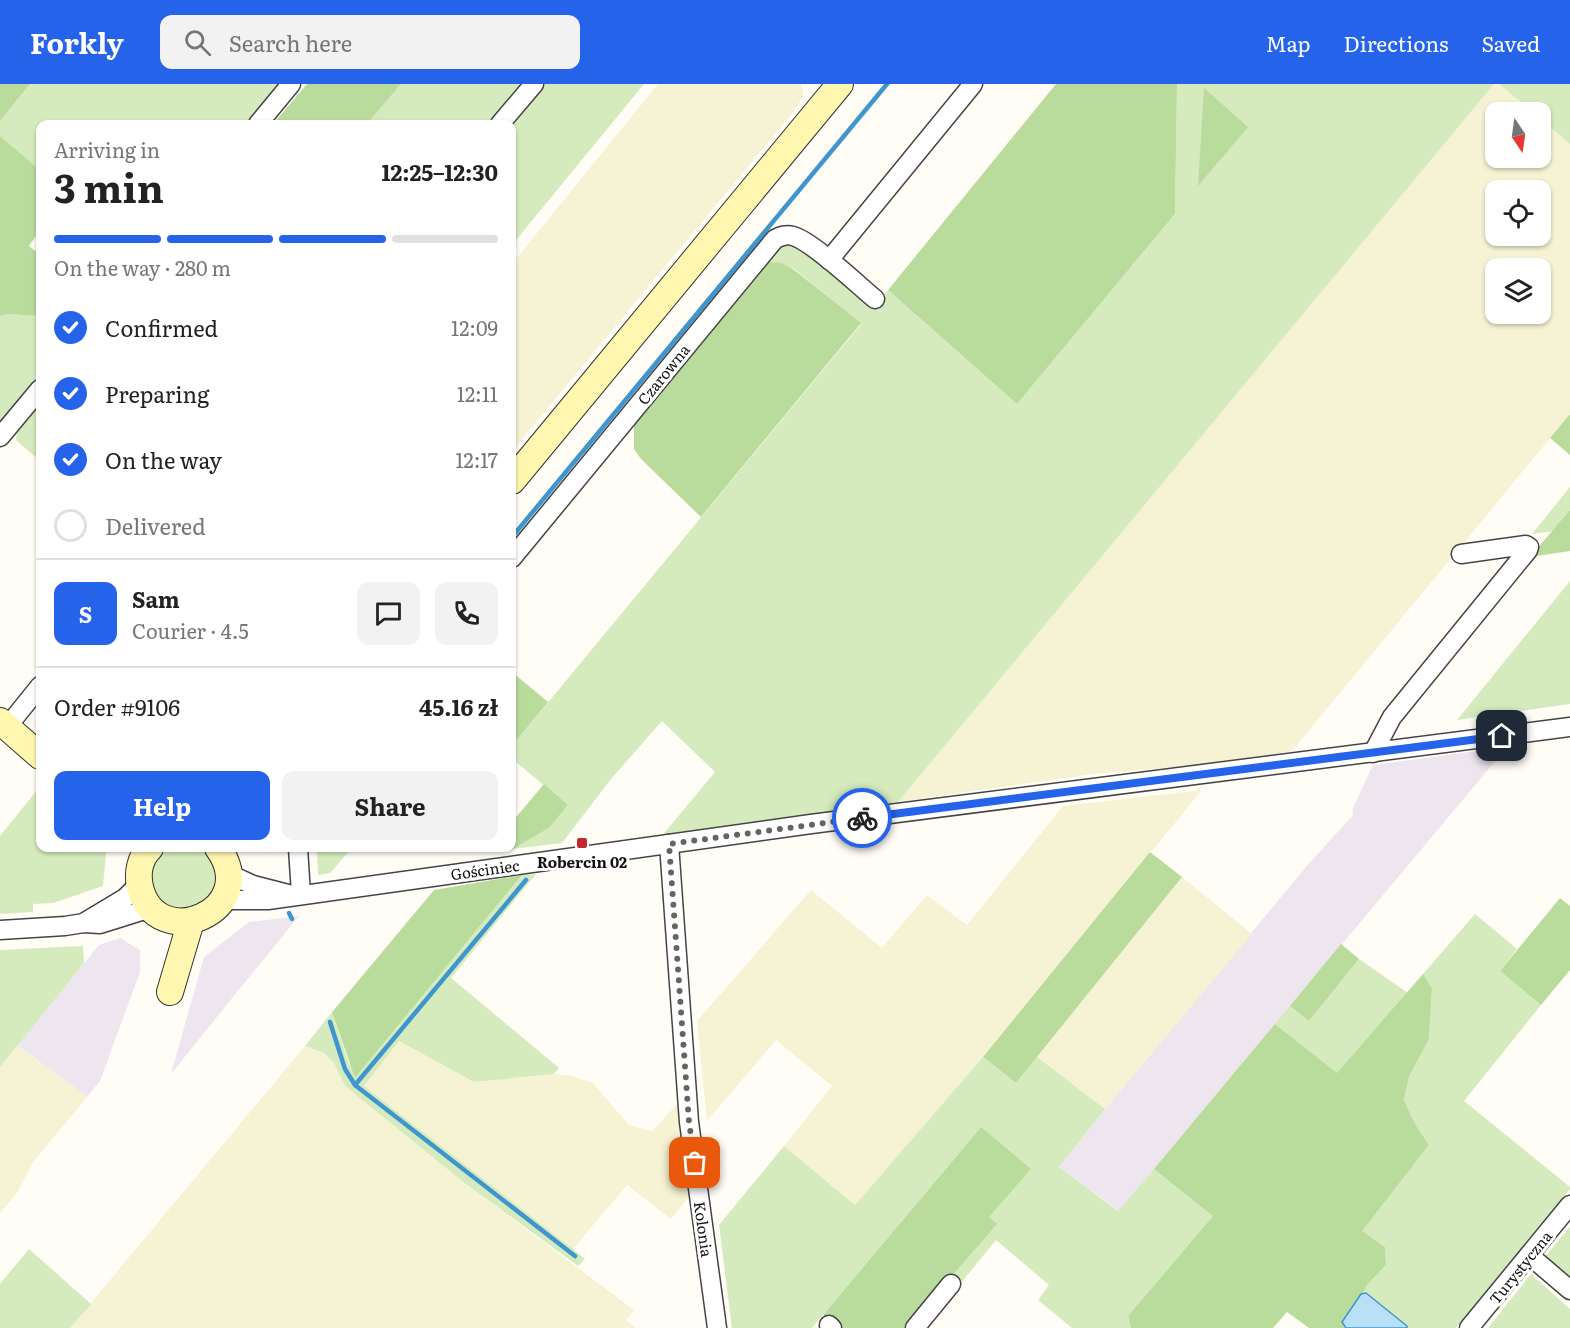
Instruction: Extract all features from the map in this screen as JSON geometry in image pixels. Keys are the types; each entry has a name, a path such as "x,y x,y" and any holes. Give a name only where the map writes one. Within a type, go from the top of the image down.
{"street":[{"path":"261,120 291,84"},
{"path":"503,120 534,84"},
{"path":"516,476 840,84"},
{"path":"829,260 973,84"},
{"name":"Czarowna","path":"516,553 775,239 789,235 796,237 829,260 875,299"},
{"path":"0,437 36,394"},
{"path":"1373,753 1392,717 1528,550 1528,547 1526,545 1461,554"},
{"path":"36,690 4,724 36,752"},
{"name":"Gościniec","path":"222,900 268,900 669,844 1570,727"},
{"name":"Kolonia","path":"669,844 689,1122 717,1328"},
{"path":"297,895 298,852"},
{"path":"141,860 144,898 158,913 175,921 191,921 213,911 222,900 229,884 224,856"},
{"name":"Gościniec","path":"224,856 253,885 297,895"},
{"path":"84,922 125,897 141,860"},
{"path":"158,913 169,945 170,992 191,921"},
{"path":"0,930 84,922 100,924 158,913"},
{"name":"Turystyczna","path":"1469,1328 1570,1206"},
{"path":"1529,1255 1570,1290"},
{"path":"915,1328 951,1284"}],"shaded area":[{"path":"658,84 801,84 803,97 794,111 516,446 516,259"},
{"path":"1494,84 1499,84 1521,102 1485,102 1485,168 1551,168 1551,128 1570,144 1570,414 1292,751 1232,762 1093,774 898,802"},
{"path":"1507,747 1119,1211 1059,1167 1305,868 1353,815 1352,810 1373,765"},
{"path":"1202,790 983,1057 855,1205 784,1146 832,1086 776,1040 707,1121 697,1021 811,890 882,948 927,895 967,925 1063,806"},
{"path":"1182,877 1252,934 1105,1109 1037,1057"},
{"path":"299,916 171,1074 204,957 249,922"},
{"path":"120,938 140,950 140,972 100,1081 87,1097 17,1045 99,945"},
{"path":"399,1041 474,1082 553,1074 572,1076 593,1083 629,1125 652,1131 681,1100 692,1193 671,1219 627,1185 573,1249 364,1086"},
{"path":"17,1045 87,1097 33,1162 17,1193 0,1213 0,1067"},
{"path":"305,1046 324,1053 334,1063 345,1086 462,1181 634,1310 626,1320 636,1328 70,1328"}],"green space":[{"path":"0,84 30,84 0,121"},
{"path":"30,84 281,84 251,120 36,120 36,167 0,136 0,121"},
{"path":"307,84 401,84 370,120 276,120"},
{"path":"401,84 527,84 496,120 370,120"},
{"path":"541,84 644,84 516,240 516,120 511,120"},
{"path":"1056,84 1177,84 1175,214 1017,404 888,290"},
{"path":"1177,84 1494,84 898,802 661,837 715,772 662,721 611,779 562,843 516,849 549,828 568,805 516,762 516,741 861,324 793,268 760,263 778,242 794,241 876,305 888,290 1017,404 1175,214"},
{"path":"1499,84 1570,84 1570,144 1551,128 1551,102 1521,102"},
{"path":"1204,88 1248,127 1198,186"},
{"path":"0,136 36,167 36,236 29,246 36,252 36,316 7,314 0,316"},
{"path":"760,263 781,263 793,269 861,323 701,517 641,459 634,449 634,415"},
{"path":"7,314 36,316 36,382 2,425 0,424 0,316"},
{"path":"36,410 36,458 16,440 17,433"},
{"path":"1570,414 1570,455 1550,438"},
{"path":"1570,487 1570,510 1553,531 1532,534"},
{"path":"1570,510 1570,551 1530,557"},
{"path":"1570,581 1570,704 1457,720"},
{"path":"516,675 548,702 516,741"},
{"path":"544,784 568,805 549,828 516,847 516,817"},
{"path":"36,791 36,852 105,852 103,886 53,903 33,904 33,912 0,914 0,836"},
{"path":"164,852 204,852 211,859 216,871 216,883 211,895 202,904 190,909 178,909 166,904 157,895 152,883 154,865"},
{"path":"317,852 348,852 330,873 318,875"},
{"path":"1150,852 1182,877 1016,1083 983,1057"},
{"path":"536,874 451,978 559,1068 554,1074 474,1082 399,1041 364,1086 585,1259 578,1266 462,1181 345,1086 334,1063 324,1053 305,1046 332,1012 348,1061 356,1077 522,875"},
{"path":"522,875 355,1078 332,1012 434,890"},
{"path":"1560,898 1570,906 1570,970 1541,1005 1500,971"},
{"path":"1475,914 1517,949 1500,971 1541,1005 1464,1101 1570,1189 1456,1328 1355,1328 1355,1307 1367,1285 1386,1265 1385,1247 1361,1231 1429,1145 1414,1122 1404,1100 1409,1077 1429,1039 1432,990 1423,974"},
{"path":"1341,944 1359,959 1309,1021 1290,1006"},
{"path":"83,946 84,963 0,1067 0,950"},
{"path":"1359,959 1408,993 1337,1074 1275,1024 1290,1006 1309,1021"},
{"path":"1423,974 1432,989 1429,1039 1409,1077 1404,1100 1414,1122 1429,1145 1362,1231 1385,1247 1386,1265 1367,1285 1356,1307 1355,1328 1309,1328 1287,1312 1273,1328 1131,1328 1128,1316 1213,1216 1154,1169 1275,1024 1337,1073"},
{"path":"983,1057 1016,1083 1037,1057 1105,1109 1059,1167 1118,1211 1154,1169 1214,1215 1128,1316 1131,1328 1072,1328 1038,1300 1049,1285 996,1240 960,1284 951,1277 996,1224 985,1215 981,1127 812,1328 732,1328 719,1225 784,1146 855,1205"},
{"path":"981,1127 1031,1169 989,1217 997,1224 907,1328 842,1328 823,1315"},
{"path":"1570,1227 1570,1279 1544,1258"},
{"path":"29,1249 91,1304 70,1328 0,1328 0,1284"},
{"path":"1531,1274 1570,1309 1570,1328 1488,1328"}],"water":[{"path":"1366,1293 1407,1328 1346,1328 1342,1322 1361,1294"}],"waterway":[{"path":"516,532 887,84"},
{"path":"355,1085 526,880"},
{"path":"289,913 292,919"},
{"path":"330,1022 345,1069 355,1085 575,1256"}],"way so far":[{"path":"695,1163 689,1122 669,844 862,818"}],"place":[{"name":"Robercin 02","path":"582,843"}],"route":[{"path":"862,818 1502,736"}]}
